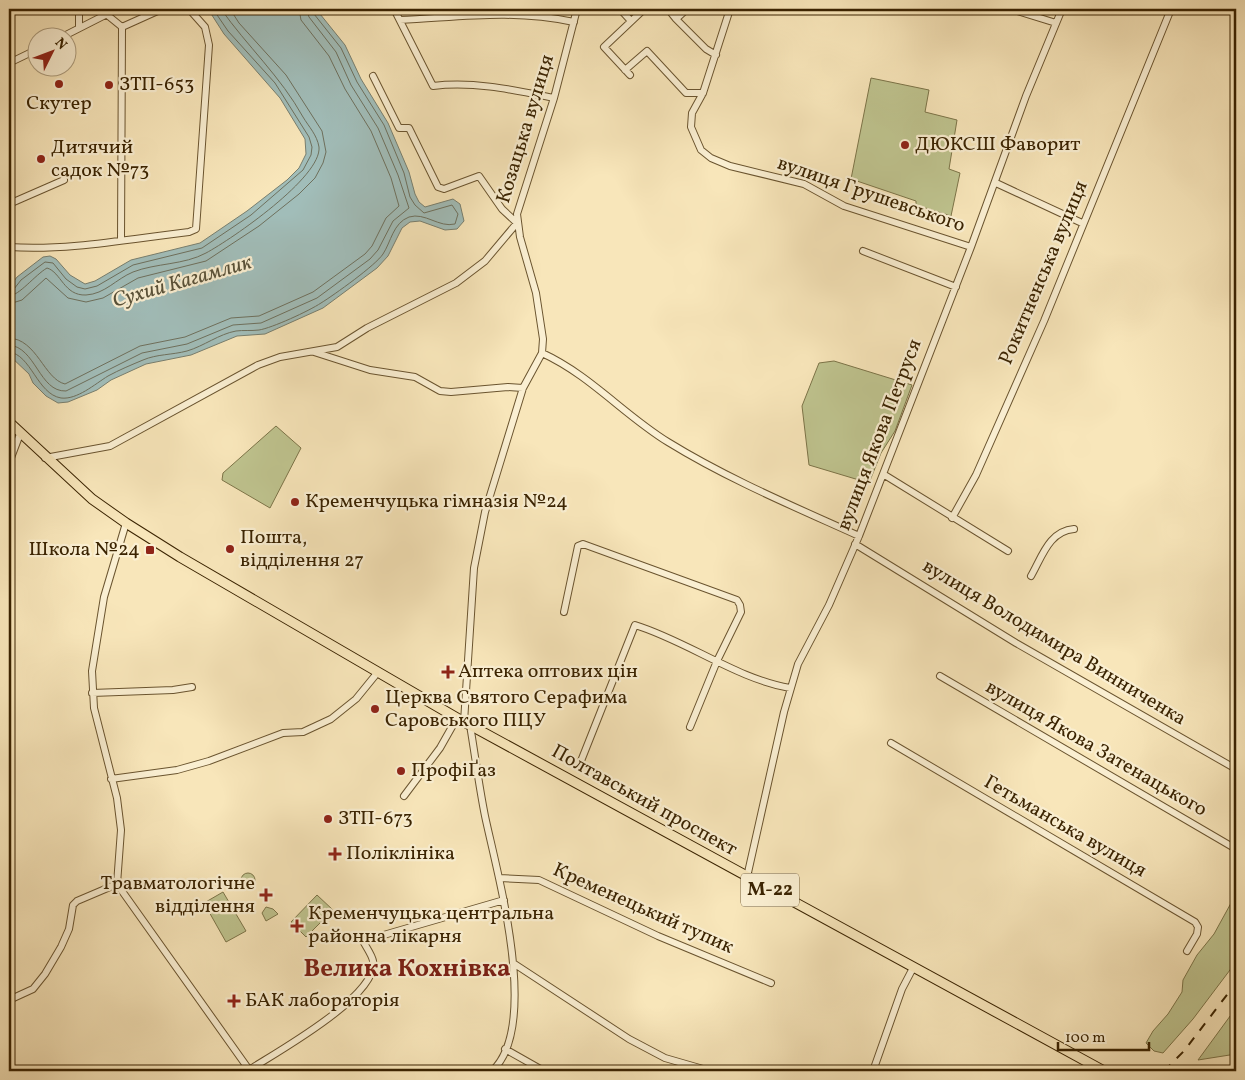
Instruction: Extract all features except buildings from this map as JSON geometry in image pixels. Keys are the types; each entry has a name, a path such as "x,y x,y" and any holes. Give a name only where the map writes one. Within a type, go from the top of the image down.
{"highway":[{"name":"Полтавський проспект","path":"9,422 45,458 92,499 126,523 463,722 1104,1071"}],"street":[{"path":"79,9 79,28 117,9"},
{"path":"122,27 162,9"},
{"path":"9,247 35,249 189,232 196,229 210,45 205,27 189,9"},
{"path":"394,9 433,86 454,84 484,86 554,98"},
{"name":"Козацька вулиця","path":"542,353 543,340 536,293 517,223 517,214 554,98 577,9"},
{"path":"620,9 631,21"},
{"path":"668,9 706,50 716,55"},
{"path":"676,19 687,9"},
{"path":"641,12 604,47 628,73 647,51 686,93 703,93 730,9"},
{"path":"1011,9 1056,23"},
{"name":"вулиця Якова Петруся","path":"747,877 790,688 798,664 829,605 855,544 996,183 1026,96 1062,9"},
{"name":"Рокитненська вулиця","path":"952,518 976,476 1044,321 1082,223 1171,9"},
{"path":"400,20 497,13 547,17 574,22"},
{"path":"106,14 122,27"},
{"path":"121,240 122,27"},
{"path":"9,63 28,53"},
{"path":"45,458 110,446 258,365 280,357 337,346 367,328 456,283 485,261 517,223 502,209 479,176 444,189 438,187 410,130 407,127 399,128 390,106 373,76"},
{"name":"вулиця Грушевського","path":"703,93 692,113 690,127 701,150 711,158 730,166 804,184 844,206 971,248"},
{"path":"9,204 64,180"},
{"path":"996,183 1082,223"},
{"path":"863,251 956,287"},
{"path":"313,352 370,370 415,377 440,391 450,392 508,387 523,388"},
{"path":"492,1071 505,1049 513,1025 513,963 504,900 463,722 471,594 477,549 485,512 523,388 542,353 575,370 646,427 670,443 747,484 858,536"},
{"path":"9,458 20,434"},
{"path":"883,474 1008,552"},
{"path":"126,523 104,597 92,671 94,708 121,830 117,884 250,1070 317,1027 345,1005 364,986 371,974 374,962 364,941 504,900"},
{"path":"1031,576 1053,538 1063,530 1074,529"},
{"path":"564,612 578,546 583,544 737,600 741,612 717,661 690,727"},
{"name":"вулиця Володимира Винниченка","path":"855,544 1016,643 1236,769"},
{"path":"582,761 635,625 668,637 717,661 790,688"},
{"path":"111,779 177,770 209,761 282,734 303,732 331,719 356,699 378,672"},
{"name":"вулиця Якова Затенацького","path":"940,676 1236,849"},
{"path":"92,693 173,690 192,687"},
{"path":"404,796 440,748 463,722"},
{"name":"Гетьманська вулиця","path":"891,744 1195,922 1198,927 1197,934 1187,951"},
{"path":"9,756 9,781"},
{"name":"Кременецький тупик","path":"499,878 539,880 658,936 771,983"},
{"path":"9,1000 32,989 45,974 68,929 73,906 77,901 117,884"},
{"path":"513,963 629,1040 665,1058 710,1071"},
{"path":"873,1071 902,988 913,968"},
{"path":"505,1049 544,1071"}],"green space":[{"name":"ДЮКСШ Фаворит","path":"871,78 929,90 925,112 957,120 949,169 960,173 951,216 916,205 916,201 851,179"},
{"path":"834,361 912,385 895,431 881,453 869,483 809,465 802,406 819,363"},
{"path":"276,426 301,448 270,508 222,480 223,473"},
{"path":"245,873 251,873 255,880 251,887 245,887 241,883 241,877"},
{"path":"223,892 246,931 226,942 204,903"},
{"path":"1236,894 1236,962 1193,1019 1163,1053 1154,1051 1146,1043 1182,992 1183,980 1197,955 1214,934"},
{"path":"317,895 333,910 306,937 291,922"},
{"path":"266,907 273,909 278,914 266,921 262,913"},
{"path":"1236,1008 1236,1054 1198,1060"}],"water":[{"name":"Сухий Кагамлик","path":"208,9 316,9 345,45 361,79 388,123 409,172 419,202 425,207 453,199 460,204 464,221 457,229 445,230 420,221 410,222 402,228 388,256 377,268 323,308 265,334 237,336 191,355 146,364 111,380 97,390 68,402 58,403 46,396 33,383 29,374 9,355 9,288 17,277 43,257 50,256 56,259 70,275 85,284 95,281 131,260 200,243 247,211 287,180 299,168 306,154 305,139 280,98 224,34"}],"railway":[{"path":"1164,1071 1184,1051 1236,983"}],"place":[{"name":"Скутер","path":"59,84"},
{"name":"ЗТП-653","path":"109,85"},
{"name":"ДЮКСШ Фаворит","path":"905,145"},
{"name":"Дитячий садок №73","path":"41,159"},
{"name":"Кременчуцька гімназія №24","path":"295,502"},
{"name":"Пошта, відділення 27","path":"230,549"},
{"name":"Школа №24","path":"150,550"},
{"name":"Аптека оптових цін","path":"448,672"},
{"name":"Церква Святого Серафима Саровського ПЦУ","path":"375,709"},
{"name":"ПрофіҐаз","path":"401,771"},
{"name":"ЗТП-673","path":"328,819"},
{"name":"Поліклініка","path":"335,854"},
{"name":"Травматологічне відділення","path":"266,895"},
{"name":"Кременчуцька центральна районна лікарня","path":"297,926"},
{"name":"БАК лабораторія","path":"234,1001"}],"district":[{"name":"Велика Кохнівка","path":"407,969"}]}
